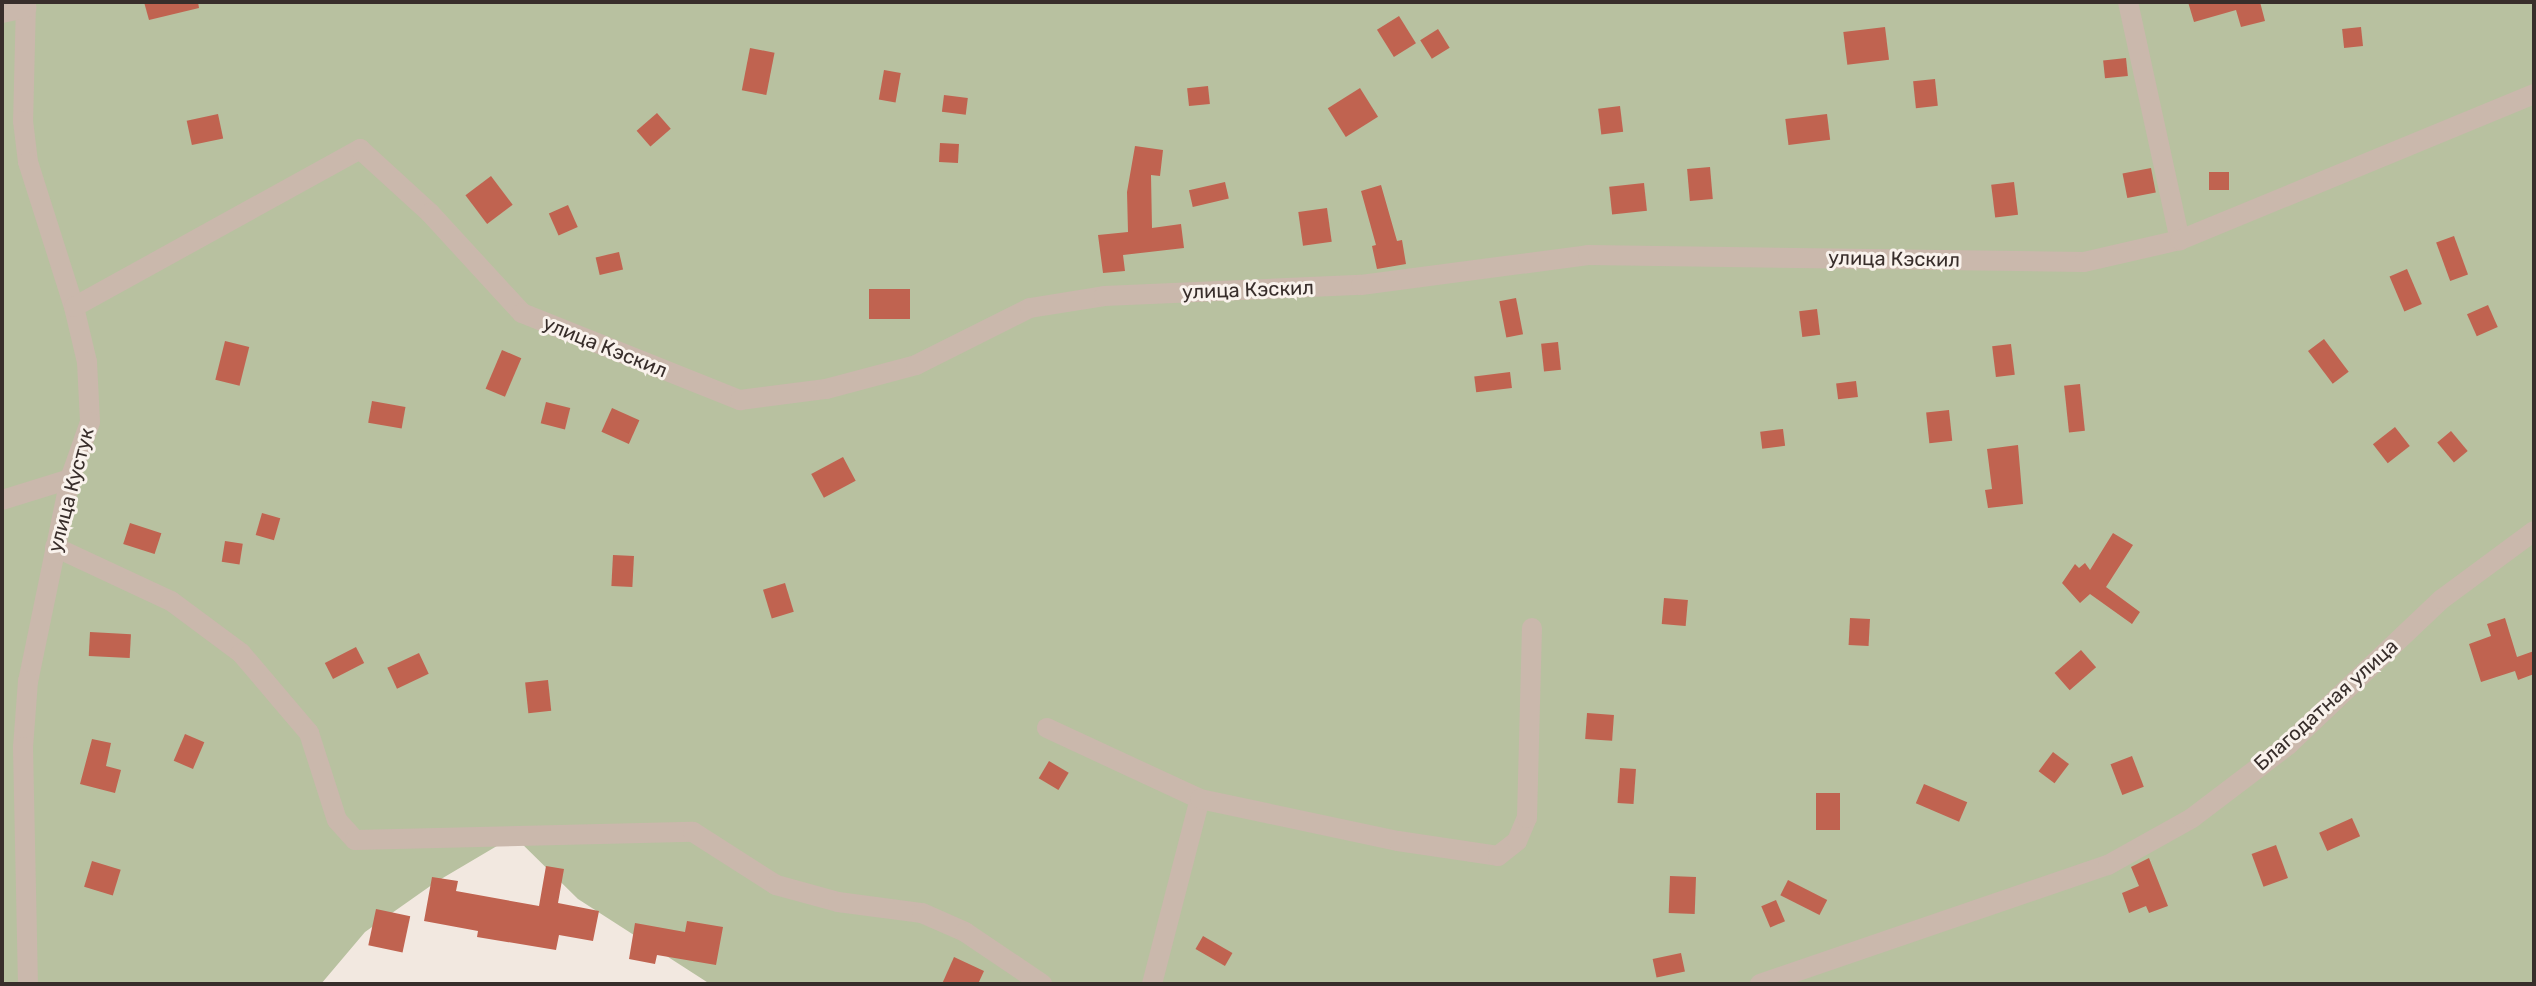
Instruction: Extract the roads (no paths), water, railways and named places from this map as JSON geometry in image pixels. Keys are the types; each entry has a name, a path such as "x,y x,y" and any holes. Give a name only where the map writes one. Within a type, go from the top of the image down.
{"street":[{"path":"2128,2 2180,240"},
{"path":"2,13 26,5"},
{"name":"улица Кустук","path":"26,5 23,121 28,162 74,307 87,362 90,422 70,479 28,681 23,747 28,984"},
{"name":"улица Кэскил","path":"74,307 360,149 430,213 522,313 740,400 826,389 916,365 1030,308 1104,296 1361,285 1588,255 2084,262 2180,240 2534,94"},
{"path":"2,500 70,479"},
{"name":"Благодатная улица","path":"1760,984 2108,865 2192,818 2288,745 2442,599 2534,531"},
{"path":"55,547 171,601 241,653 309,733 337,820 355,840 693,832 776,885 838,902 922,913 965,932 1042,984"},
{"path":"1047,728 1200,799 1398,841 1498,856 1517,841 1527,818 1532,628"},
{"path":"1152,984 1200,799"}]}
